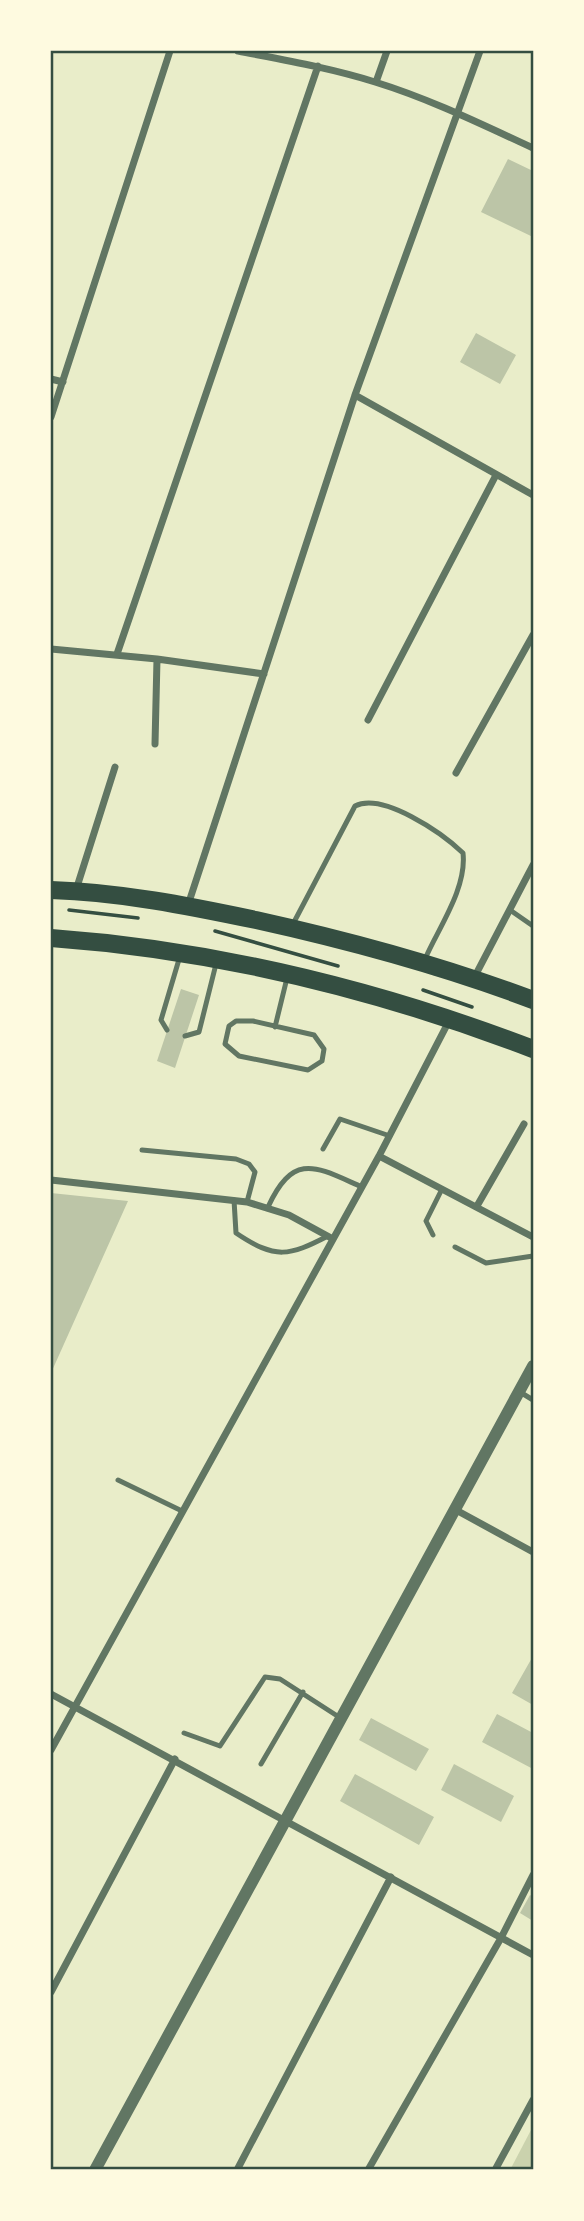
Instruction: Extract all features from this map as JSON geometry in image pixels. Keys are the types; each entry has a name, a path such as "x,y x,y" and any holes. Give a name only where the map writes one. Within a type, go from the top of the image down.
{"main road":[{"path":"51,890 188,905 291,928 423,962 533,1000"},
{"path":"51,939 218,959 450,1018 533,1049"}],"street":[{"path":"51,417 170,51"},
{"path":"238,51 276,54 376,82 456,111 533,148"},
{"path":"376,82 387,51"},
{"path":"188,905 355,395 480,51"},
{"path":"117,654 318,66"},
{"path":"51,379 63,382"},
{"path":"355,395 533,495"},
{"path":"368,720 496,475"},
{"path":"456,773 533,635"},
{"path":"51,649 117,654 264,674"},
{"path":"155,744 158,659"},
{"path":"76,891 115,767"},
{"path":"474,978 533,865"},
{"path":"51,1750 331,1238 390,1136 450,1018"},
{"path":"477,1206 524,1124"},
{"path":"379,1156 533,1237"},
{"path":"51,1180 247,1202 268,1207 331,1238"},
{"path":"95,2170 533,1366"},
{"path":"456,1510 533,1552"},
{"path":"51,1694 533,1955"},
{"path":"51,1992 175,1759"},
{"path":"368,2170 501,1938 533,1875"},
{"path":"237,2170 391,1877"},
{"path":"495,2170 533,2100"}],"lane":[{"path":"291,928 319,869 355,806 366,800 382,803 453,843 464,853 465,867 460,883 423,962"},
{"path":"510,910 533,926"},
{"path":"167,1030 161,1020 181,953"},
{"path":"186,1037 199,1032 218,959"},
{"path":"275,1027 288,975"},
{"path":"236,1021 275,1027 314,1035 324,1049 322,1061 308,1070 294,1068 239,1056 225,1044 229,1026 236,1021"},
{"path":"323,1149 340,1119 390,1136"},
{"path":"142,1150 236,1159 249,1164 255,1172 247,1202"},
{"path":"268,1207 274,1194 295,1171 304,1167 317,1168 362,1187"},
{"path":"433,1235 426,1221 442,1189"},
{"path":"234,1200 236,1233 282,1255 296,1253 331,1238"},
{"path":"455,1247 486,1263 533,1256"},
{"path":"520,1392 533,1400"},
{"path":"118,1480 182,1511"},
{"path":"184,1733 220,1746 265,1677 280,1679 342,1718"},
{"path":"261,1764 303,1692"}],"green space":[{"path":"531,2130 533,2170 510,2170"}],"building":[{"path":"508,159 533,171 533,237 481,212"},
{"path":"476,333 516,355 500,384 460,362"},
{"path":"181,989 199,995 175,1068 157,1061"},
{"path":"51,1193 128,1201 51,1373"},
{"path":"533,1656 533,1705 512,1693"},
{"path":"497,1714 533,1733 533,1769 482,1742"},
{"path":"371,1718 429,1749 416,1771 359,1740"},
{"path":"454,1764 514,1796 501,1822 441,1790"},
{"path":"355,1774 434,1817 419,1845 340,1801"},
{"path":"530,1895 533,1897 533,1921 520,1913"}]}
